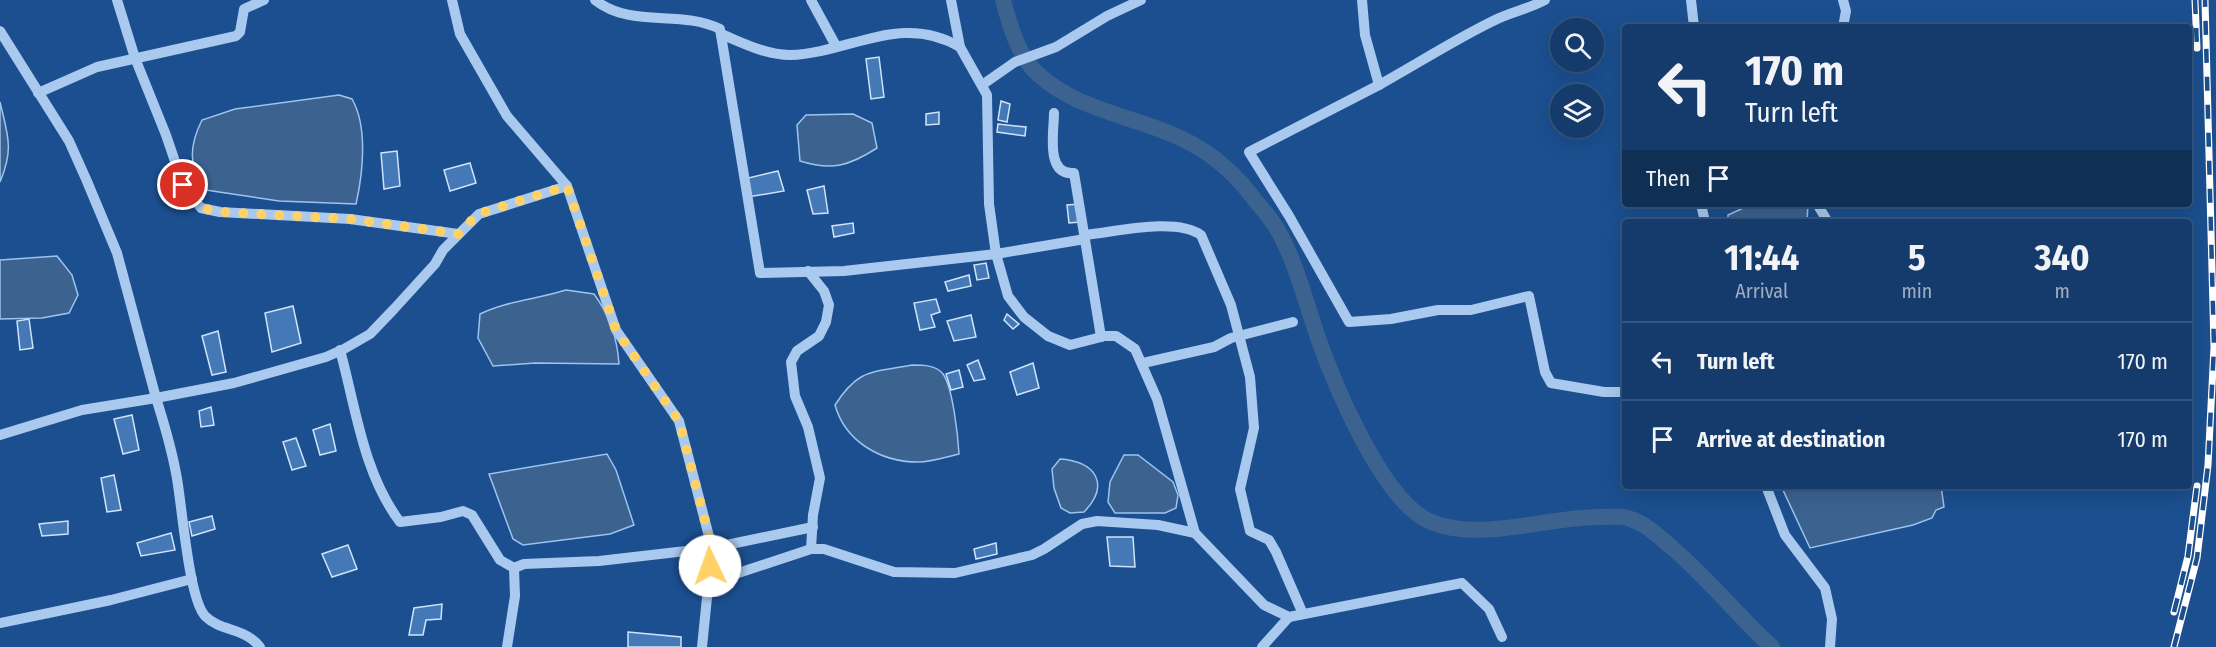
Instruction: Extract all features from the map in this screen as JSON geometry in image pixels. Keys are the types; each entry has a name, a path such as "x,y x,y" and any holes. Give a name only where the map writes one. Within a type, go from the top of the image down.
{"street":[{"path":"117,0 135,58 183,185 201,208 220,212 350,219 458,234"},
{"path":"38,93 97,67 236,36 240,32 244,9 264,0"},
{"path":"452,0 460,34 507,116 567,186 616,330 679,421 712,548 702,647"},
{"path":"595,0 633,17 706,21 720,28 760,273 844,271 996,254 1085,237 1171,226 1194,230 1201,235 1231,305 1250,377 1254,414 1240,489 1250,531 1269,540 1303,614"},
{"path":"811,0 836,46"},
{"path":"951,0 960,47 982,85 988,107 989,204 996,254 1008,296 1034,325 1048,336 1070,345 1101,337 1116,336 1128,342 1143,363 1157,399 1195,533 1264,605 1289,617"},
{"path":"982,85 1015,62 1056,47 1107,16 1141,0"},
{"path":"1362,0 1365,35 1379,85"},
{"path":"1545,0 1481,27 1379,85 1249,152 1289,216 1349,322 1391,319 1438,310 1472,310 1529,296 1545,372 1551,383 1604,392 1622,392"},
{"path":"1691,0 1694,24"},
{"path":"1843,0 1846,11 1844,24"},
{"path":"0,32 69,141 117,253 176,472 192,579 204,615 220,625 247,634 260,647"},
{"path":"721,34 751,47 777,54 793,55 860,39 924,32 960,47"},
{"path":"1054,113 1054,158 1059,170 1066,173 1074,172 1101,337"},
{"path":"0,435 82,410 234,383 326,357 370,334 478,214 567,186"},
{"path":"808,271 824,291 829,305 826,322 819,336 797,351 791,362 795,396 808,427 820,478 811,549"},
{"path":"1143,363 1214,347 1238,336 1293,321"},
{"path":"340,350 359,430 374,475 384,500 400,522 463,512 472,515 500,560 514,568"},
{"path":"1768,489 1776,504 1785,535 1825,588 1832,619 1830,647"},
{"path":"708,583 811,549 824,549 894,572 955,573 1032,555 1082,524 1097,521 1158,525 1195,533"},
{"path":"514,568 524,564 599,561 712,548 813,527"},
{"path":"507,647 515,596 514,568"},
{"path":"0,623 111,600 192,579"},
{"path":"1262,647 1289,617 1462,583 1489,609 1502,637"}],"water":[{"path":"339,95 352,99 360,123 363,150 356,204 279,201 206,190 200,181 192,156 202,120 235,109"},
{"path":"0,102 8,151 0,182"},
{"path":"853,114 872,123 877,148 858,159 840,165 822,166 800,161 797,125 806,115"},
{"path":"1745,207 1808,207 1807,219 1728,219 1728,215"},
{"path":"57,256 72,275 78,295 69,313 42,318 0,319 0,260"},
{"path":"566,290 594,294 612,327 619,364 535,363 493,366 478,338 480,314 500,306"},
{"path":"912,365 933,367 943,374 947,381 959,454 923,462 890,458 866,447 856,439 840,418 835,405 851,384 859,378 876,371"},
{"path":"607,454 616,470 634,525 610,534 523,545 513,539 489,474"},
{"path":"1124,455 1138,455 1173,482 1178,495 1176,508 1165,513 1115,513 1108,502 1110,482"},
{"path":"1060,459 1082,464 1095,476 1098,483 1097,492 1084,512 1070,513 1061,508 1054,488 1052,469"},
{"path":"1941,489 1944,507 1936,510 1932,518 1913,525 1810,548 1783,490"}],"building":[{"path":"879,57 884,97 871,99 866,59"},
{"path":"1001,101 1010,104 1007,122 998,120"},
{"path":"939,112 939,124 926,125 926,114"},
{"path":"998,124 1026,127 1025,136 997,132"},
{"path":"397,151 400,186 384,189 381,153"},
{"path":"470,163 476,183 450,191 444,170"},
{"path":"778,171 784,191 748,197 744,179"},
{"path":"824,186 828,213 813,214 807,190"},
{"path":"1079,204 1080,222 1069,223 1067,205"},
{"path":"853,223 854,233 834,237 832,226"},
{"path":"986,263 989,278 977,280 974,265"},
{"path":"969,275 971,286 948,291 945,282"},
{"path":"936,299 940,312 931,315 935,327 920,330 914,303"},
{"path":"293,306 301,343 272,352 265,313"},
{"path":"1007,314 1019,324 1013,329 1004,320"},
{"path":"971,315 976,337 954,341 947,321"},
{"path":"29,319 33,348 20,350 17,321"},
{"path":"218,331 226,372 212,375 202,336"},
{"path":"978,360 985,379 974,381 967,365"},
{"path":"1033,363 1039,388 1017,395 1010,372"},
{"path":"959,370 963,387 951,390 946,374"},
{"path":"211,407 214,425 201,427 199,411"},
{"path":"132,415 139,450 123,454 114,419"},
{"path":"330,424 336,451 320,455 313,430"},
{"path":"296,438 306,466 292,470 283,442"},
{"path":"114,475 121,510 107,512 101,478"},
{"path":"212,516 215,529 192,536 189,522"},
{"path":"68,521 68,534 42,536 39,524"},
{"path":"171,533 175,550 141,556 137,543"},
{"path":"1107,537 1133,537 1135,567 1110,566"},
{"path":"996,543 997,554 976,559 974,549"},
{"path":"348,545 357,569 332,577 322,554"},
{"path":"442,604 441,619 426,620 423,635 409,635 414,608"},
{"path":"628,632 681,637 681,647 628,647"}],"waterway":[{"path":"1003,0 1020,50 1038,74 1056,88 1075,98 1159,129 1199,148 1230,171 1266,213 1279,231 1292,260 1325,356 1360,436 1392,487 1408,506 1425,519 1444,526 1466,530 1488,530 1580,518 1618,517 1634,520 1684,558 1772,647"}],"railway":[{"path":"2195,0 2197,48"},
{"path":"2174,647 2197,558 2208,465 2214,347 2205,0"},
{"path":"2174,612 2188,556 2197,486"}],"route":[{"path":"183,185 201,208 220,212 350,219 458,234 478,214 567,186 616,330 679,421 712,548 710,566"}]}
